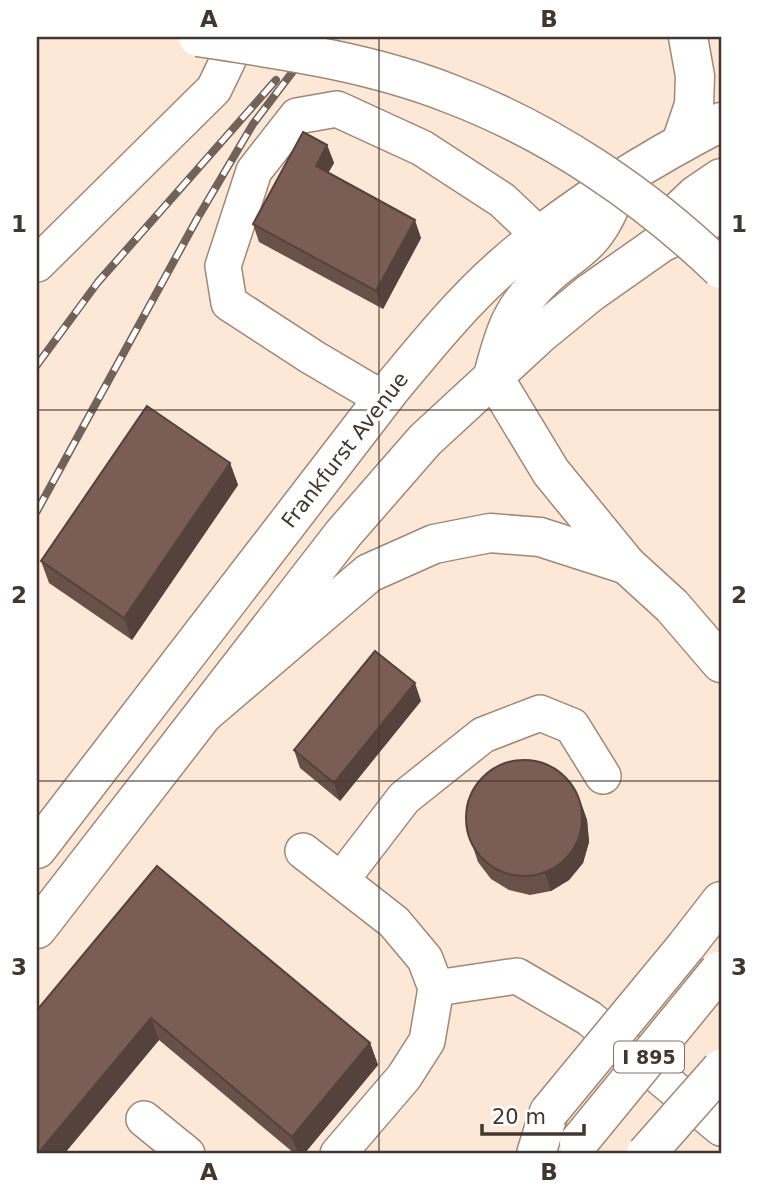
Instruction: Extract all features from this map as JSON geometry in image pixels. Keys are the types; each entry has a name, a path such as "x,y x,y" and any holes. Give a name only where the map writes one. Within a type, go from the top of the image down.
{"main road":[{"path":"198,37 338,60 450,93 493,112 548,139 656,211 721,269"},
{"path":"681,143 695,105 695,76 688,37"},
{"name":"Frankfurst Avenue","path":"37,849 383,399 446,323 502,267 540,236 622,179 721,122"},
{"path":"661,243 677,213 696,195 721,178"},
{"path":"622,179 605,218 590,239 544,278 519,305 503,335 493,376 551,472 627,565 672,606 721,663"},
{"path":"37,929 343,534 425,440 540,334 590,293 661,243 721,214"},
{"path":"206,712 369,573 434,544 490,533 540,537 627,565"},
{"path":"536,1154 549,1112 721,901"},
{"name":"I 895","path":"569,1148 720,969"},
{"name":"I 895","path":"646,1154 721,1069"}],"lane":[{"path":"37,264 214,89 240,37"},
{"path":"383,399 229,303 223,266 254,171 297,116 337,109 422,148 502,200 540,236"},
{"path":"341,880 404,798 483,735 540,713 572,726 603,776"},
{"path":"303,851 394,922 425,960 436,988 426,1041 404,1077 338,1154"},
{"path":"436,988 517,976 589,1018 721,1128"},
{"path":"144,1119 187,1154"}],"building":[{"path":"303,132 327,145 316,166 415,220 376,291 253,224"},
{"path":"147,406 230,463 124,618 41,561"},
{"path":"375,651 415,683 334,783 294,750"},
{"path":"524,760 546,765 565,777 577,796 582,818 577,840 565,859 546,871 524,876 502,871 483,859 471,840 466,818 471,796 483,777 502,765"},
{"path":"157,866 370,1043 292,1137 151,1018 40,1151 43,1154 37,1154 37,1010"}],"railway":[{"path":"37,511 197,219 253,124 319,37"},
{"path":"37,365 98,282 276,80"}]}
